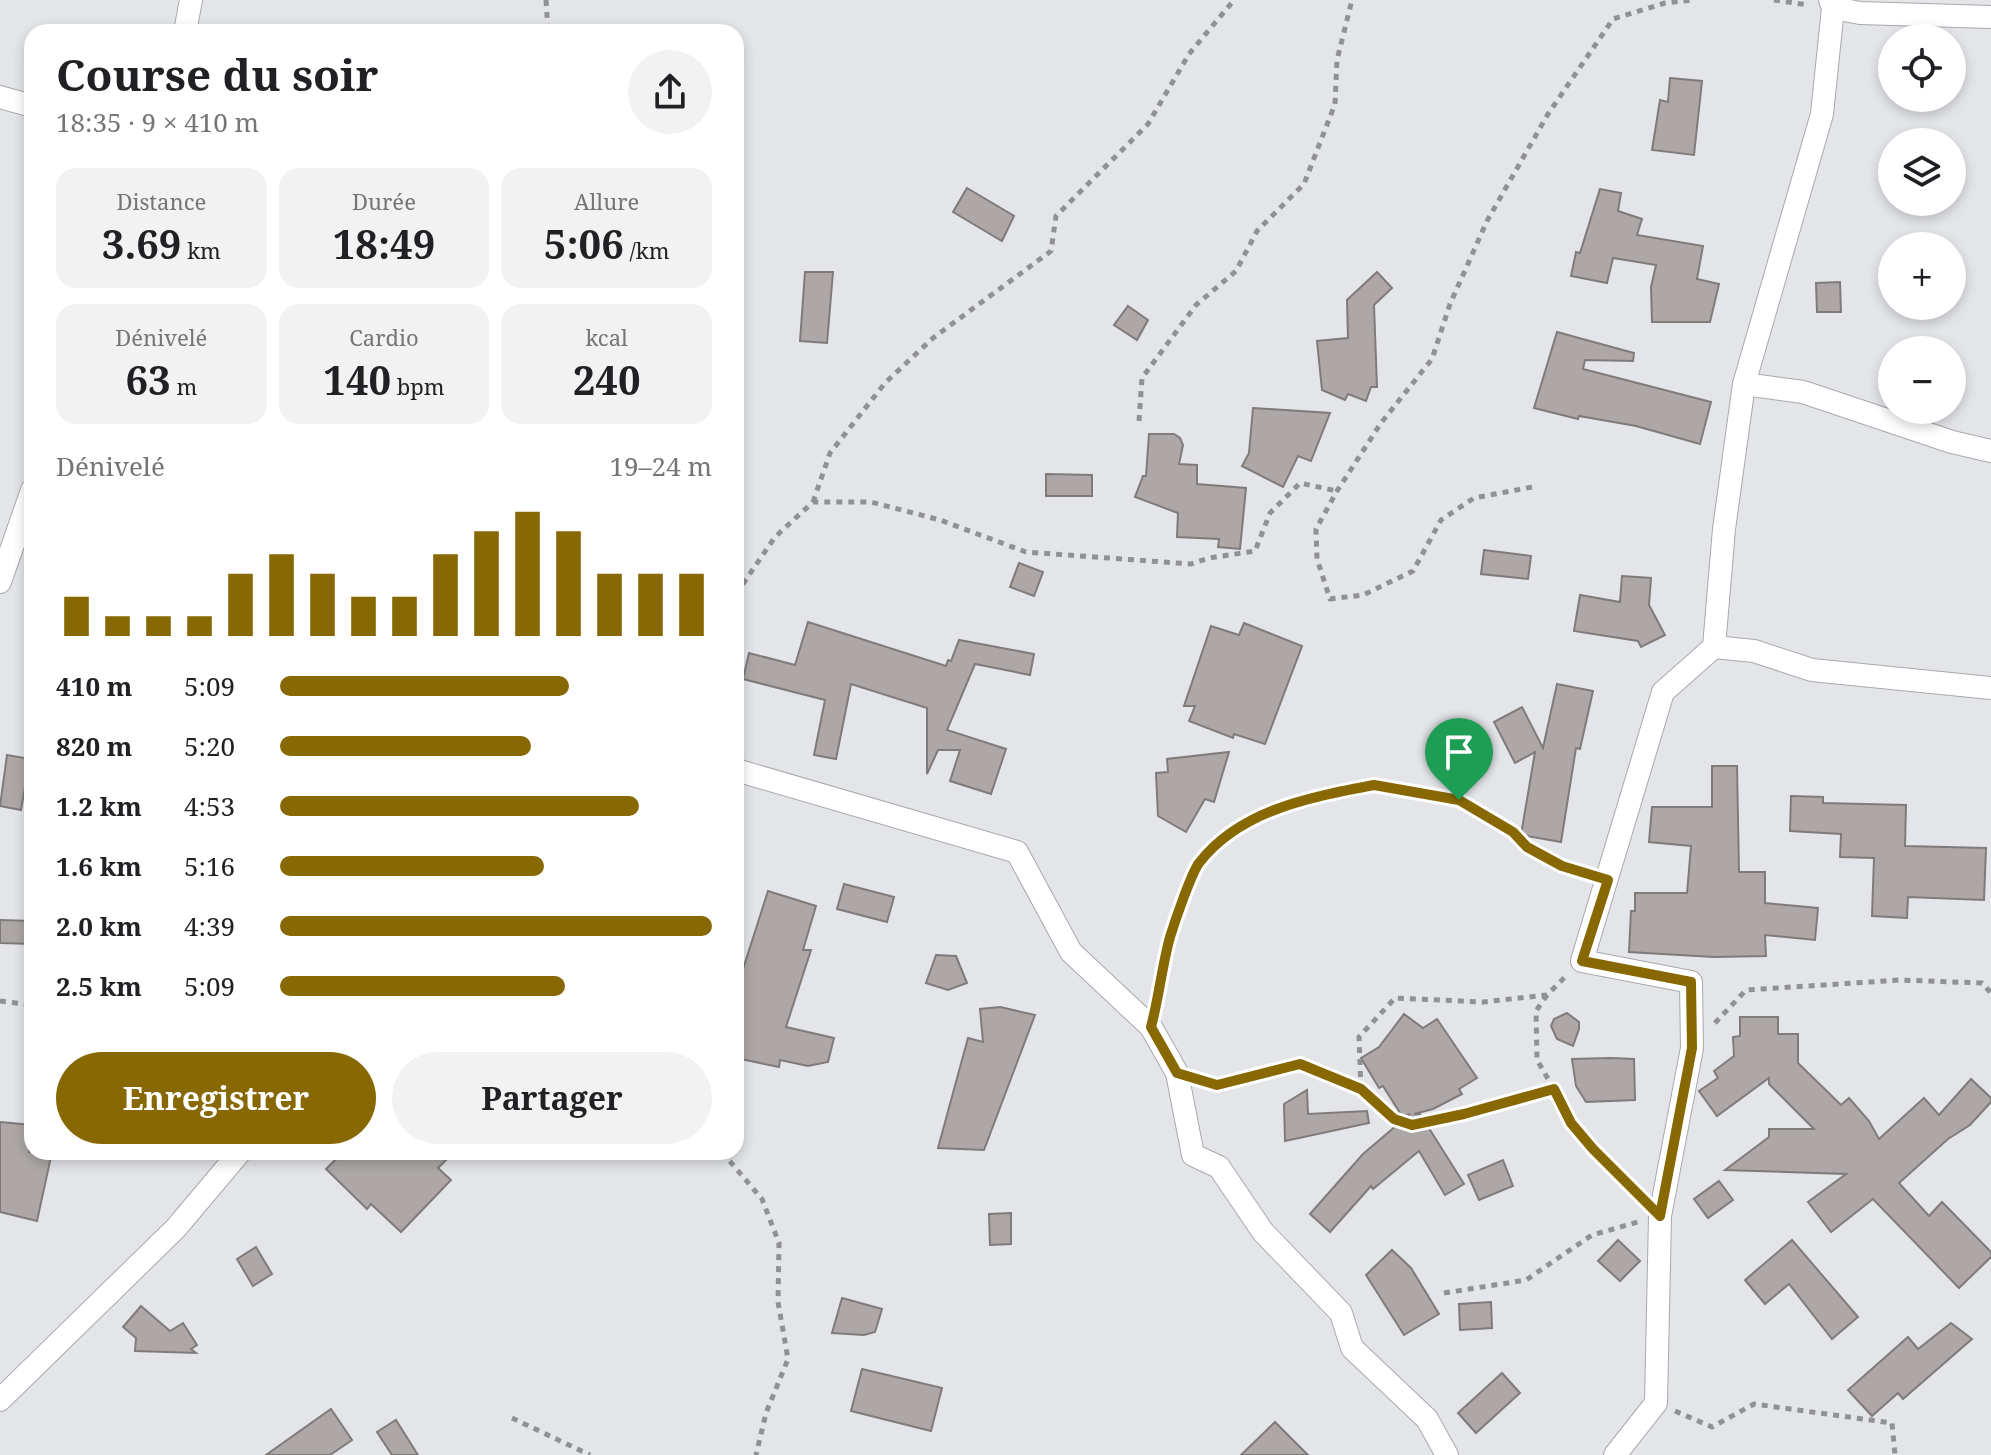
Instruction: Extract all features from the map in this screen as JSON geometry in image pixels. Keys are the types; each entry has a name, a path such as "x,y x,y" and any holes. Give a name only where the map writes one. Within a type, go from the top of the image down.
{"street":[{"path":"186,24 191,0"},
{"path":"1615,1455 1656,1403 1660,1216 1692,1048 1691,982 1582,961 1663,692 1714,647 1724,529 1744,384 1822,114 1832,4 1860,13 1991,17"},
{"path":"0,97 24,104"},
{"path":"1744,384 1803,392 1952,442 1991,451"},
{"path":"0,582 24,513"},
{"path":"1714,647 1754,651 1812,670 1991,688"},
{"path":"744,772 1017,852 1071,952 1151,1027 1177,1073 1193,1155 1219,1167 1263,1232 1341,1313 1352,1348 1427,1419 1447,1455"},
{"path":"0,1400 176,1228 233,1160"}],"path":[{"path":"546,0 548,24"},
{"path":"744,582 775,537 813,502 830,453 885,383 933,338 1051,251 1056,216 1148,124 1189,54 1234,0"},
{"path":"1139,421 1142,378 1196,305 1236,271 1257,231 1304,184 1335,104 1337,60 1352,0"},
{"path":"1532,487 1474,498 1441,520 1413,571 1363,595 1330,599 1317,559 1316,529 1381,423 1432,359 1450,304 1487,221 1548,114 1613,19 1665,3 1692,0"},
{"path":"813,502 871,502 940,520 1026,552 1191,564 1255,551 1270,513 1300,483 1337,491"},
{"path":"1151,1027 1170,938 1198,864 1243,822 1314,796 1374,785 1459,800 1513,832 1527,847 1562,866 1608,880"},
{"path":"1444,1293 1526,1280 1592,1235 1660,1216 1571,1123 1537,1060 1536,1011 1547,995 1582,961"},
{"path":"1692,1048 1746,990 1900,980 1982,983 1991,993"},
{"path":"1361,1089 1359,1037 1395,998 1483,1002 1547,995"},
{"path":"0,1001 24,1004"},
{"path":"1177,1073 1217,1085 1300,1064 1361,1089 1394,1119 1412,1125 1554,1089"},
{"path":"729,1160 762,1199 779,1243 778,1302 788,1359 766,1413 756,1455"},
{"path":"1656,1403 1712,1427 1754,1404 1892,1423 1895,1455"},
{"path":"512,1418 590,1455"}],"building":[{"path":"1670,78 1702,81 1694,155 1652,150 1660,100 1668,102"},
{"path":"967,188 1014,216 1002,241 953,212"},
{"path":"1600,189 1621,193 1618,211 1642,219 1637,235 1703,246 1697,279 1719,284 1710,322 1652,322 1651,287 1656,265 1613,258 1607,283 1571,276 1576,252 1580,253"},
{"path":"805,272 833,272 827,343 800,341"},
{"path":"1377,272 1392,288 1374,305 1377,387 1371,387 1366,401 1348,394 1345,400 1322,390 1317,341 1348,338 1347,300"},
{"path":"1840,282 1841,312 1817,312 1816,283"},
{"path":"1128,306 1148,320 1137,340 1114,325"},
{"path":"1557,332 1634,353 1633,361 1585,360 1583,369 1711,402 1700,444 1636,426 1579,416 1578,419 1534,408"},
{"path":"1253,408 1330,413 1311,461 1298,456 1283,487 1242,466 1249,453"},
{"path":"1149,434 1174,434 1180,438 1183,445 1179,464 1197,465 1197,484 1246,488 1240,549 1218,547 1219,539 1177,537 1178,513 1135,497 1143,476 1146,476"},
{"path":"1046,474 1092,475 1092,496 1046,496"},
{"path":"1484,550 1531,556 1528,579 1481,574"},
{"path":"1019,563 1043,572 1034,596 1010,587"},
{"path":"1622,576 1651,578 1649,605 1665,635 1641,647 1638,641 1574,631 1580,595 1620,602"},
{"path":"808,622 946,666 959,640 1034,654 1030,675 975,664 947,730 1006,749 991,794 950,781 960,750 938,750 927,774 927,708 851,684 836,759 814,755 825,700 744,679 749,653 795,665"},
{"path":"1244,623 1302,646 1265,744 1234,734 1233,738 1189,721 1195,706 1184,706 1211,626 1239,635"},
{"path":"1557,684 1593,691 1580,749 1576,748 1561,842 1521,835 1535,752 1515,763 1494,722 1522,707 1543,748"},
{"path":"1229,752 1214,802 1205,799 1186,832 1158,816 1156,773 1168,772 1167,759"},
{"path":"7,755 24,758 21,810 0,806"},
{"path":"1712,766 1737,766 1739,872 1765,872 1765,903 1818,908 1815,940 1765,935 1766,956 1714,957 1629,952 1635,893 1687,893 1691,846 1649,842 1652,807 1712,807"},
{"path":"1791,796 1823,797 1823,803 1906,805 1905,846 1986,848 1984,900 1908,897 1907,918 1872,916 1874,858 1840,857 1841,834 1790,831"},
{"path":"844,884 894,897 887,922 837,909"},
{"path":"768,891 816,906 803,950 811,950 786,1027 834,1038 828,1062 808,1066 780,1060 779,1067 744,1060 744,966"},
{"path":"0,920 24,921 24,944 0,943"},
{"path":"936,955 956,956 967,983 948,990 926,983"},
{"path":"1000,1007 1035,1015 984,1150 938,1148 968,1038 983,1042 980,1009"},
{"path":"1567,1013 1579,1022 1573,1046 1557,1039 1551,1026 1554,1019"},
{"path":"1404,1014 1423,1028 1437,1019 1477,1078 1459,1089 1462,1094 1433,1109 1414,1114 1420,1114 1464,1184 1445,1195 1419,1151 1373,1189 1371,1186 1330,1232 1310,1214 1363,1154 1410,1114 1402,1116 1383,1086 1379,1088 1361,1058 1379,1047"},
{"path":"1740,1017 1778,1017 1778,1034 1798,1034 1798,1063 1841,1105 1849,1098 1869,1121 1879,1139 1924,1098 1939,1115 1971,1079 1991,1098 1991,1102 1970,1125 1948,1139 1899,1183 1929,1216 1942,1202 1991,1252 1991,1257 1959,1288 1873,1199 1831,1232 1808,1202 1846,1174 1725,1170 1769,1137 1769,1129 1814,1129 1769,1084 1769,1078 1717,1116 1699,1091 1718,1078 1714,1071 1734,1056 1733,1037 1740,1036"},
{"path":"1572,1059 1634,1059 1635,1100 1586,1102 1576,1086"},
{"path":"1307,1090 1308,1114 1367,1111 1369,1123 1285,1141 1284,1104"},
{"path":"0,1122 24,1124 24,1160 50,1160 37,1221 0,1212"},
{"path":"335,1160 446,1160 438,1168 451,1180 401,1232 371,1204 367,1209 326,1169"},
{"path":"1503,1160 1513,1186 1479,1200 1468,1175"},
{"path":"1719,1181 1733,1200 1708,1218 1694,1199"},
{"path":"1011,1213 1011,1244 990,1245 989,1214"},
{"path":"1618,1240 1640,1261 1620,1281 1598,1261"},
{"path":"1792,1240 1858,1317 1832,1339 1789,1284 1765,1304 1745,1280"},
{"path":"256,1247 272,1274 253,1286 237,1259"},
{"path":"1392,1250 1411,1268 1439,1314 1404,1335 1366,1275"},
{"path":"842,1298 882,1309 875,1332 864,1335 832,1333"},
{"path":"1491,1302 1492,1328 1460,1330 1459,1304"},
{"path":"141,1306 170,1331 183,1323 197,1345 191,1349 196,1353 135,1351 136,1338 123,1327"},
{"path":"1951,1323 1972,1339 1903,1399 1898,1393 1872,1416 1848,1390 1908,1337 1918,1349"},
{"path":"862,1369 942,1388 931,1431 851,1411"},
{"path":"1502,1373 1520,1393 1476,1433 1458,1413"},
{"path":"331,1409 352,1440 330,1455 266,1455"},
{"path":"396,1420 418,1455 392,1455 377,1432"},
{"path":"1275,1422 1308,1455 1241,1455"}],"route":[{"path":"1374,785 1459,800 1513,832 1527,847 1562,866 1608,880 1582,961 1691,982 1692,1048 1660,1216 1571,1123 1554,1089 1412,1125 1394,1119 1361,1089 1300,1064 1217,1085 1177,1073 1151,1027 1170,938 1198,864 1243,822 1314,796 1374,785"}]}
